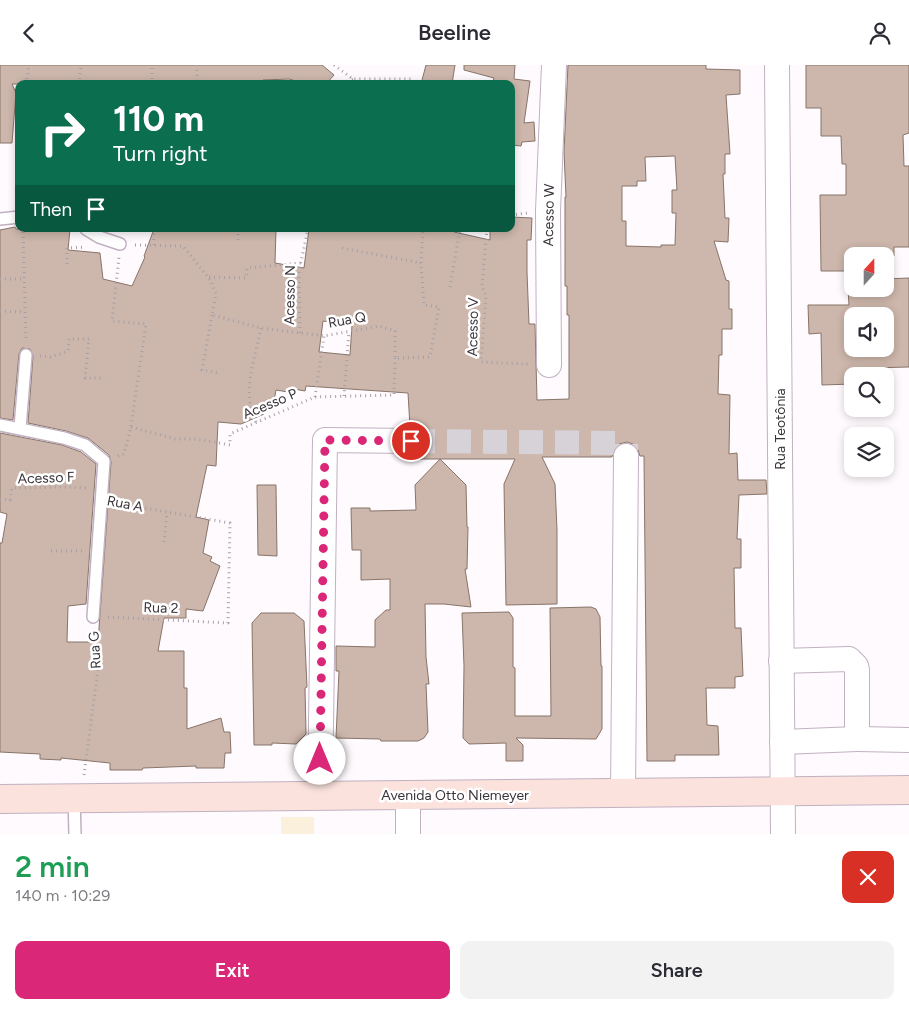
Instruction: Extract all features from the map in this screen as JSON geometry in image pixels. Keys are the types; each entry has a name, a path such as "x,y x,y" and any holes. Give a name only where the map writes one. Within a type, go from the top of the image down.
{"main road":[{"name":"Avenida Otto Niemeyer","path":"0,799 909,790"}],"street":[{"name":"Acesso W","path":"549,365 548,211 554,65"},
{"name":"Rua Teotônia","path":"777,65 782,792 784,834"},
{"path":"320,796 325,440 411,441"},
{"path":"623,794 626,456"},
{"path":"782,661 844,659 853,662 857,670 857,739"},
{"path":"782,742 857,739 909,740"},
{"path":"408,795 408,834"}],"lane":[{"path":"0,219 15,217"},
{"path":"91,232 99,237 120,244"},
{"path":"20,428 26,355"},
{"path":"0,425 64,438 85,445 104,461"},
{"name":"Rua A","path":"101,495 104,461"},
{"name":"Rua G","path":"93,617 101,495"},
{"path":"75,834 77,798"}],"path":[{"path":"27,80 29,65"},
{"path":"80,80 81,65"},
{"path":"152,65 152,80"},
{"path":"196,65 198,80"},
{"path":"334,65 352,80"},
{"path":"382,80 412,80"},
{"path":"23,232 26,355 51,357 68,351 69,339 89,339 85,378 103,378"},
{"path":"154,232 154,245"},
{"path":"238,232 238,243"},
{"name":"Acesso N","path":"300,333 300,271 307,232"},
{"path":"394,358 430,357 439,307 424,305 421,263 423,232"},
{"path":"450,287 459,232"},
{"name":"Acesso V","path":"487,232 482,287 486,295 481,362 549,365"},
{"path":"104,461 124,454 131,427 146,324 112,321 120,244 183,246 208,277 216,294 202,370 218,373"},
{"path":"342,248 421,263"},
{"path":"208,277 246,278 247,267 301,263"},
{"path":"0,279 24,279"},
{"path":"0,311 25,312"},
{"name":"Rua Q","path":"212,315 261,328 324,336 379,326 395,331 394,358"},
{"path":"256,423 251,413 248,387 261,328"},
{"path":"344,396 350,332"},
{"path":"315,397 324,336"},
{"name":"Acesso P","path":"131,427 175,439 196,439 230,445 230,434 315,397 394,395 394,358"},
{"name":"Acesso F","path":"0,499 10,500 12,488 62,487 101,495"},
{"name":"Rua A","path":"101,495 168,512 230,523 228,623"},
{"path":"164,542 168,512"},
{"path":"51,551 96,551"},
{"name":"Rua 2","path":"93,617 228,623"},
{"name":"Rua G","path":"77,798 98,669 93,617"}],"shaded area":[{"path":"281,817 314,817 314,834 281,834"}],"building":[{"path":"0,65 322,65 334,75 330,80 15,80 15,84 12,84 15,91 15,106 12,143 0,143"},
{"path":"426,65 455,65 453,80 422,80"},
{"path":"464,65 515,65 514,79 530,81 524,123 534,122 535,141 522,142 521,146 515,145 515,80 493,80 494,78 464,70"},
{"path":"568,65 706,65 706,69 740,70 740,94 726,95 730,154 725,154 725,174 723,174 725,218 729,218 728,242 714,241 726,280 729,281 729,309 732,309 732,329 722,329 722,355 719,355 718,394 730,395 729,454 737,453 738,480 766,480 767,494 739,495 737,539 741,539 741,568 734,568 735,628 741,628 743,676 735,677 735,688 706,688 707,725 718,726 719,755 675,755 675,761 647,761 644,456 640,456 633,444 627,442 619,444 614,449 612,457 542,457 555,484 557,604 506,605 504,484 515,459 413,459 412,454 418,453 423,448 425,441 418,429 410,427 408,393 306,386 305,391 294,389 294,393 276,390 274,401 266,400 264,414 241,424 218,422 216,466 207,465 196,517 209,520 203,553 212,557 210,561 220,566 203,611 186,609 186,618 164,618 158,651 184,651 184,688 187,688 187,729 221,718 224,732 230,732 231,753 225,753 224,768 196,768 196,766 110,770 110,763 61,758 61,760 40,759 40,754 0,752 0,543 2,543 7,514 0,512 0,433 62,445 81,452 96,464 86,604 68,606 67,642 98,642 111,462 109,455 88,438 28,423 33,356 30,349 22,348 19,354 13,420 0,418 0,230 15,227 15,232 70,232 68,250 100,253 103,279 132,286 145,257 153,232 276,232 275,263 304,268 309,232 454,232 490,240 490,232 515,232 515,217 532,218 531,240 527,240 527,272 529,324 535,324 537,400 569,399 569,315 567,315 567,286 565,286 566,197 564,152","holes":["675,156 677,190 672,190 672,213 676,213 675,245 661,245 661,247 626,246 626,221 622,221 622,186 637,186 637,181 646,181 645,157","323,321 352,325 350,355 319,352"]},
{"path":"806,65 909,65 909,133 903,135 904,166 909,166 909,247 844,247 844,271 821,271 820,195 846,195 846,164 842,164 841,136 821,136 821,108 806,108"},
{"path":"909,278 909,367 844,367 844,384 822,385 821,333 809,334 808,305 849,305 848,297 894,297 894,279"},
{"path":"440,459 466,485 468,527 467,569 465,569 471,607 425,604 426,657 429,684 426,684 428,732 424,738 418,741 336,738 339,671 336,671 336,646 375,647 375,620 386,610 390,610 390,579 361,580 361,550 352,550 351,508 370,508 370,511 416,510 415,485"},
{"path":"257,485 276,485 277,556 258,555"},
{"path":"591,607 596,609 600,617 602,666 602,729 596,739 516,738 523,745 523,761 506,761 506,743 469,744 463,738 464,666 462,613 509,612 513,618 515,716 551,716 550,608"},
{"path":"261,613 294,613 304,621 307,687 305,688 306,734 296,744 272,743 272,745 254,745 252,623"}],"tunnel":[{"path":"411,441 626,443 626,456"}],"route":[{"path":"320,759 325,440 411,441"}]}
